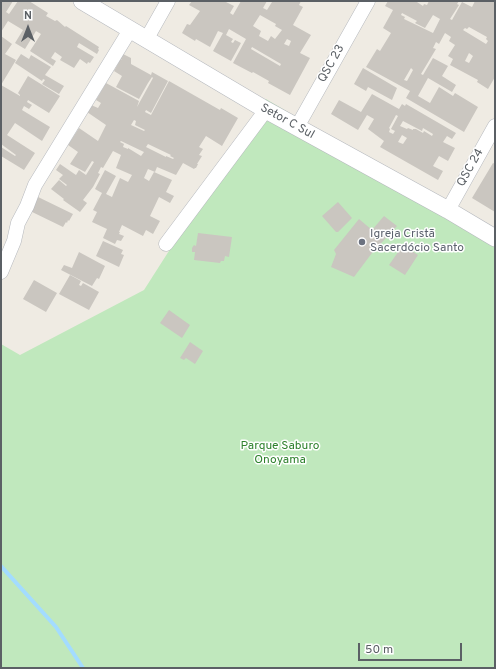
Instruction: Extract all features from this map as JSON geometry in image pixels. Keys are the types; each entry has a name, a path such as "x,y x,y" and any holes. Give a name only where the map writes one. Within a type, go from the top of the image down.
{"street":[{"name":"Setor C Sul","path":"82,1 297,128 448,210 495,238"},
{"path":"146,40 168,1"},
{"name":"QSC 23","path":"297,128 368,1"},
{"path":"1,272 14,241 18,223 27,206 35,185 130,30"},
{"path":"166,244 266,110"},
{"name":"QSC 24","path":"448,210 495,126"}],"green space":[{"name":"Parque Saburo Onoyama","path":"266,99 495,235 495,668 1,668 1,344 20,355 144,290"}],"building":[{"path":"1,1 13,1 6,12 9,14 18,1 29,1 48,13 46,16 55,21 57,20 65,27 66,26 99,47 97,54 79,43 77,47 94,57 90,63 88,62 87,64 80,59 74,68 60,60 62,57 55,52 51,58 56,61 53,66 30,51 41,34 36,31 25,49 15,43 23,30 8,21 1,32"},
{"path":"192,1 224,1 234,6 230,13 233,15 241,1 267,1 263,8 267,10 272,2 269,1 301,1 299,5 303,7 293,25 311,35 300,53 310,58 290,95 268,83 269,81 253,72 252,73 233,63 246,39 229,29 226,35 233,39 231,42 233,43 235,40 241,43 231,61 213,51 223,33 218,31 210,47 196,39 195,41 182,33 187,24 190,25 200,11 189,5","holes":["260,15 276,24 275,26 282,30 275,39 271,36 268,41 259,36 261,31 253,26","287,39 291,41 289,46 284,44","252,47 281,64 280,66 251,49"]},
{"path":"388,1 418,1 417,2 423,6 424,4 427,5 429,1 459,1 457,4 459,5 450,19 452,20 462,2 472,7 475,1 495,1 495,77 488,89 477,82 478,80 450,65 453,59 448,56 455,45 449,41 451,37 445,33 439,44 436,42 433,48 436,49 421,74 423,75 433,58 448,66 442,76 456,85 452,92 428,78 418,96 430,103 439,87 453,96 455,93 478,107 464,132 406,98 410,91 366,67 377,49 380,51 391,33 383,28 393,10 385,6","holes":["402,13 417,21 415,23 425,28 433,15 440,19 433,33 404,19 405,17 401,15","469,27 487,37 486,39 488,41 486,44 463,30 465,28 467,29","469,53 473,56 469,63 465,61","411,68 413,70 407,81 404,80"]},
{"path":"1,36 12,44 5,54 16,60 1,85"},
{"path":"121,53 131,58 131,64 151,75 152,72 168,81 151,113 146,110 145,112 151,115 169,81 220,110 221,108 238,118 222,146 206,136 199,147 203,149 199,155 202,156 196,168 194,169 183,163 176,175 157,167 155,172 148,169 144,178 149,181 154,172 172,180 166,192 174,196 170,203 159,197 150,216 160,221 153,234 146,230 143,236 122,225 119,234 124,236 121,241 117,240 115,244 103,238 107,229 92,222 97,212 93,210 102,193 95,189 105,170 116,176 106,194 112,197 120,178 128,182 132,175 116,168 121,155 113,151 103,168 101,167 98,173 100,174 93,187 83,200 87,203 80,212 51,189 59,180 66,186 67,185 59,179 63,175 56,170 60,164 76,175 79,170 86,175 94,162 92,161 85,172 70,164 78,152 68,145 79,128 98,141 106,125 87,112 91,105 98,108 101,103 96,100 106,83 139,101 137,107 153,78 152,77 139,99 116,87 122,76 114,71 120,60 122,60 118,58","holes":["134,120 136,121 135,125 145,130 144,131 131,125","121,141 144,152 141,156 128,148 123,147 124,144 120,142","148,144 171,155 170,156 174,158 166,157 146,147"]},
{"path":"21,54 29,59 31,55 51,67 45,75 64,86 59,94 42,84 45,80 43,79 42,81 15,63"},
{"path":"363,68 397,88 392,100 368,87 366,91 354,84"},
{"path":"28,76 60,96 49,113 28,100 27,102 32,105 29,109 24,106 22,110 50,127 42,141 15,123 7,135 35,153 24,170 1,156 1,147 15,156 16,155 1,144 1,85 20,96 18,93"},
{"path":"372,94 399,109 402,104 405,106 406,104 456,133 452,139 447,136 443,142 455,148 448,161 439,156 433,166 443,171 438,180 380,147 384,141 368,129 374,119 367,115 358,130 331,114 339,100 361,112","holes":["396,115 398,116 391,129 395,131 393,134 389,132 389,128","403,121 422,131 423,128 433,134 432,136 424,131 423,133 416,129 407,129 400,126","402,135 407,138 403,144 398,142"]},
{"path":"493,163 495,164 495,212 472,198"},
{"path":"36,196 73,214 69,221 68,220 63,227 28,210"},
{"path":"338,202 352,218 338,232 336,232 322,216"},
{"name":"Igreja Cristã Sacerdócio Santo","path":"384,216 397,226 372,253 354,277 331,267 336,254 334,250 359,219 372,230"},
{"path":"198,233 232,237 229,257 225,256 224,261 221,261 220,263 194,260 195,252 192,252 192,248 194,245 196,246"},
{"path":"103,241 123,250 121,254 124,255 119,267 96,256"},
{"path":"403,245 418,255 405,275 389,265"},
{"path":"79,252 105,266 99,279 97,278 92,286 61,270 64,265 72,268"},
{"path":"70,275 81,281 79,285 81,286 83,283 99,292 89,310 59,294"},
{"path":"34,280 57,293 46,312 23,299"},
{"path":"169,310 190,325 182,338 160,323"},
{"path":"190,342 203,351 195,364 186,358 184,360 180,358"}],"waterway":[{"path":"1,566 56,627 83,668"}],"place":[{"name":"Igreja Cristã Sacerdócio Santo","path":"362,242"}]}
